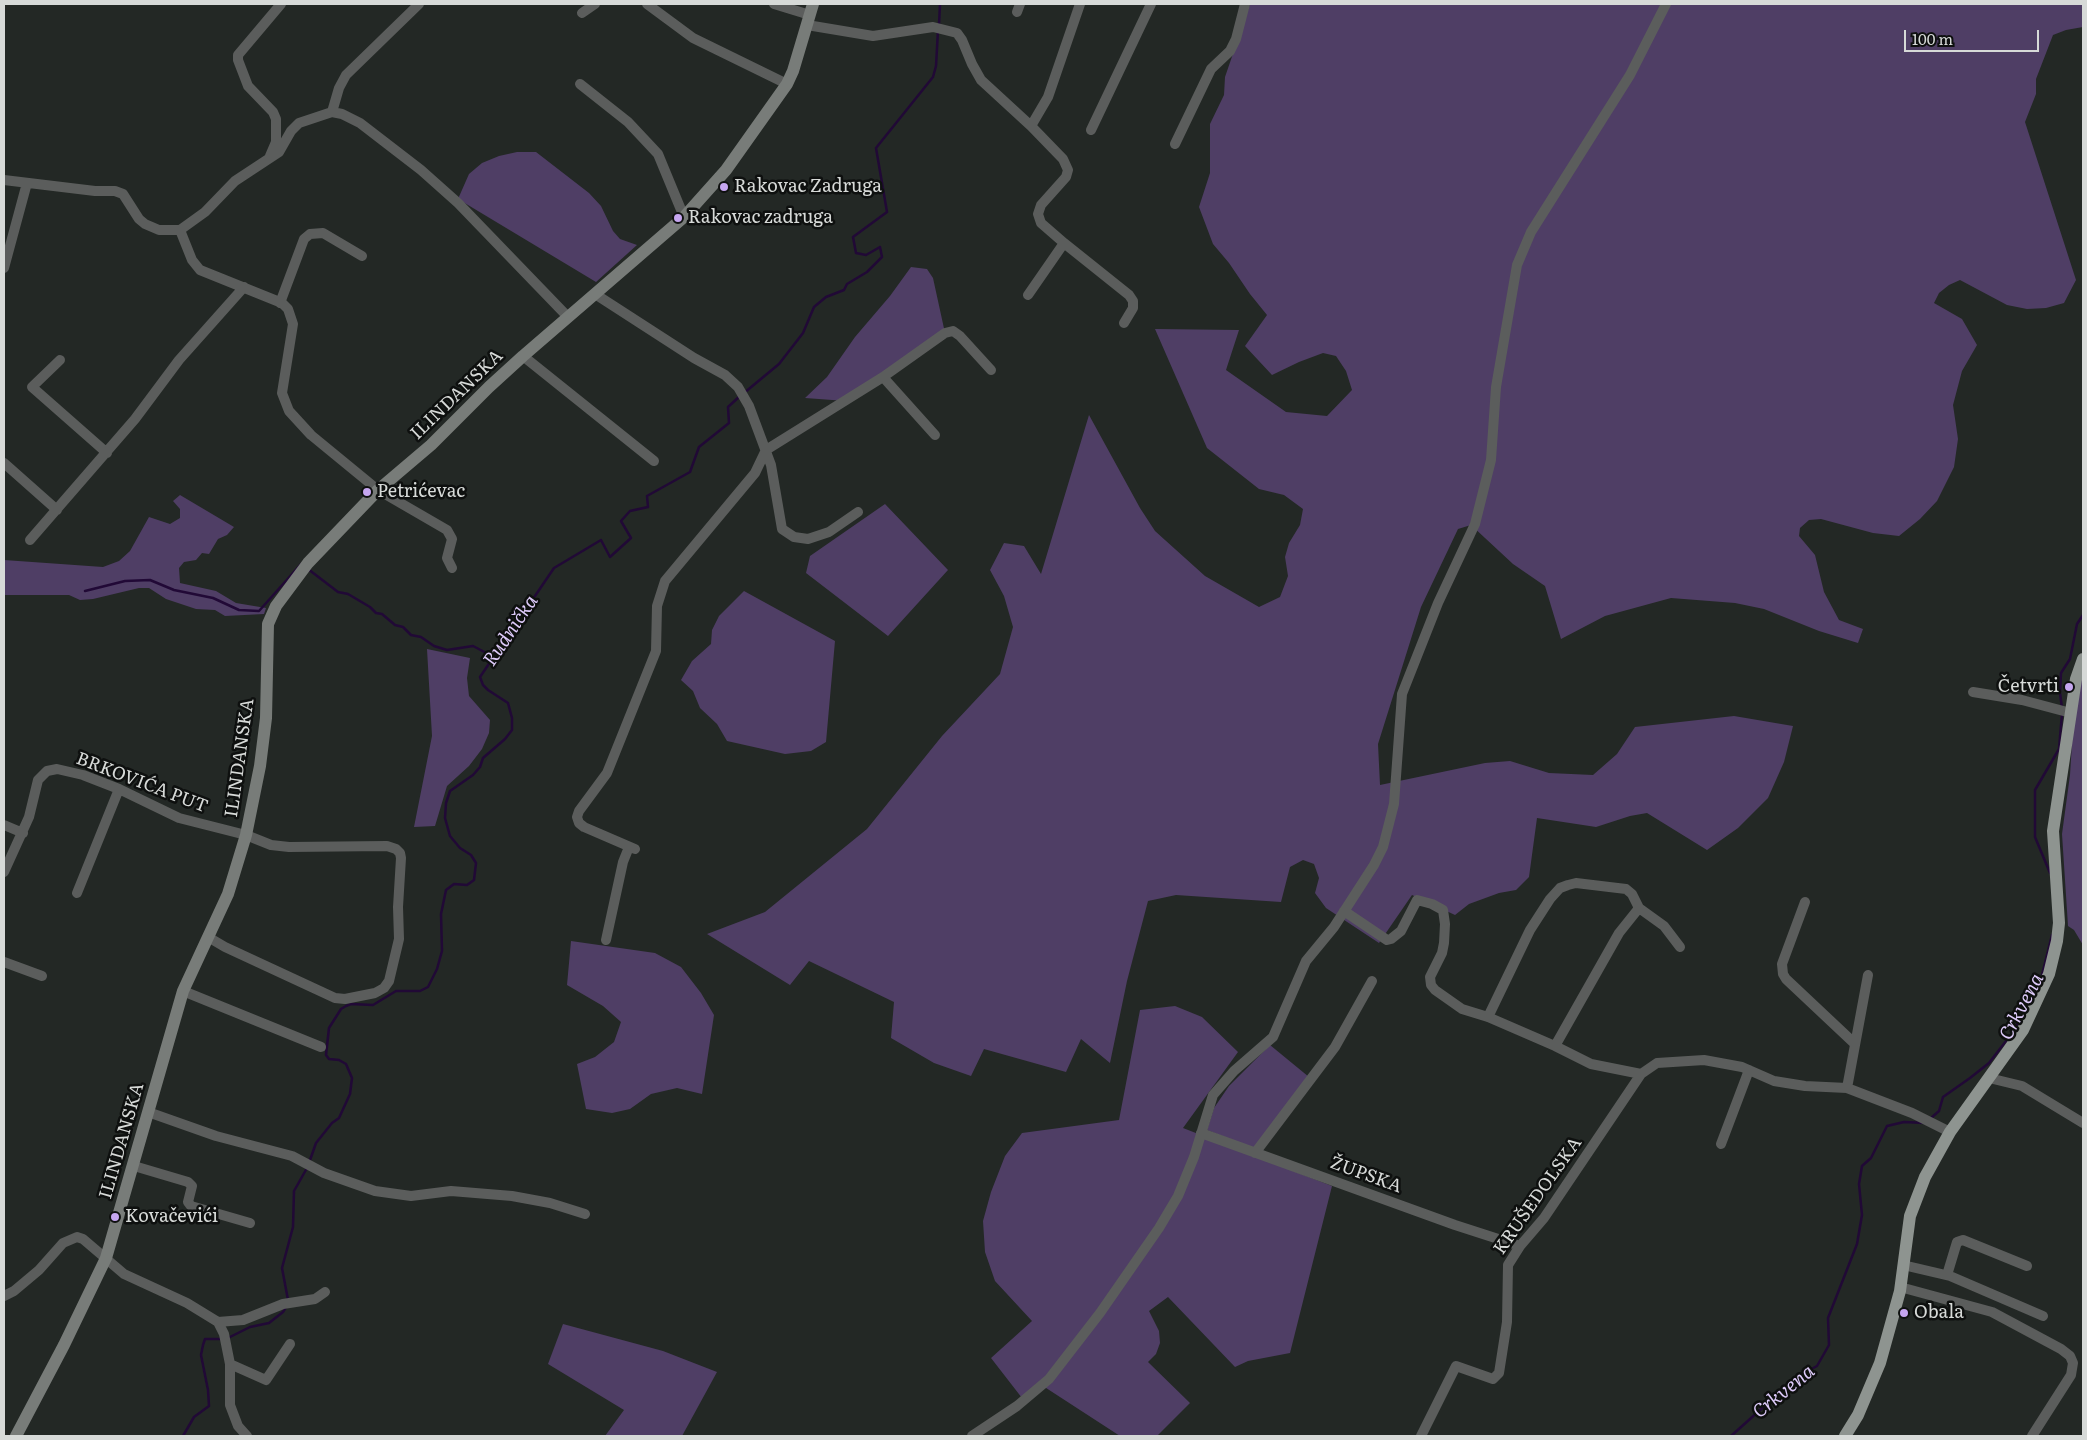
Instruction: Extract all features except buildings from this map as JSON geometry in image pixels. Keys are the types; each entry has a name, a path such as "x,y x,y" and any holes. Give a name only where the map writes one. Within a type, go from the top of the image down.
{"main road":[{"path":"1845,1436 1858,1415 1880,1364 1900,1287 1910,1216 1915,1199 1950,1132 2023,1030 2049,974 2057,941 2059,923 2053,831 2064,711 2083,659"}],"street":[{"path":"269,159 276,142 276,119 273,112 248,86 238,60 238,55 281,4"},
{"path":"332,112 339,88 346,75 419,4"},
{"path":"582,13 595,4"},
{"path":"647,4 693,38 787,84"},
{"path":"774,4 810,14 873,36 933,27 957,33 982,80 1063,159 1068,170 1066,177 1041,205 1038,214 1041,223 1129,295 1133,301 1133,308 1124,323"},
{"path":"1031,126 1048,97 1080,4"},
{"path":"1091,130 1151,4"},
{"path":"1175,144 1211,69 1230,51 1236,39 1244,4"},
{"path":"972,1436 1018,1406 1049,1379 1100,1313 1159,1228 1178,1196 1202,1132 1212,1095 1234,1071 1273,1037 1306,961 1334,927 1374,865 1383,847 1394,804 1402,694 1438,603 1475,524 1491,460 1496,387 1512,285 1519,258 1536,224 1630,75 1666,4"},
{"name":"ILINDANSKA","path":"16,1436 64,1345 106,1258 183,991 228,894 246,835 260,766 266,718 268,624 276,606 304,568 378,490 431,445 523,356 684,216 726,170 787,84 810,14"},
{"path":"580,84 628,122 658,154 684,216"},
{"path":"4,180 119,192 123,194 139,220 145,224 159,230 180,230 205,212 234,182 279,152 291,131 299,123 332,112 342,114 360,124 421,170 458,203 568,317"},
{"path":"4,268 26,183"},
{"path":"180,230 196,266 200,270 280,302 288,309 293,324 282,388 285,405 311,435 378,490 447,530 452,539 447,554 448,563 452,568"},
{"path":"280,302 304,240 310,234 323,234 362,256"},
{"path":"1028,295 1064,243"},
{"path":"30,540 107,453 180,360 244,287"},
{"path":"595,294 694,358 725,375 746,397 772,465 782,529 794,538 808,539 829,532 858,512"},
{"path":"606,940 623,862 632,848 584,828 579,823 577,817 579,811 607,773 656,651 657,606 665,580 756,473 766,450 883,377 945,333 953,332 960,336 991,370"},
{"path":"523,356 654,461"},
{"path":"60,360 32,387 107,453"},
{"path":"883,377 935,435"},
{"path":"4,463 58,510"},
{"path":"1972,692 2022,700 2064,711"},
{"name":"BRKOVIĆA PUT","path":"4,872 29,817 38,780 48,771 62,769 119,789 179,818 246,835 264,843 278,846 387,846 396,849 401,858 398,907 399,940 389,982 384,988 375,993 345,999 334,998 225,948 208,937"},
{"path":"77,893 119,789"},
{"path":"4,825 23,833"},
{"path":"1488,1017 1530,930 1550,899 1560,888 1576,883 1626,889 1632,894 1638,908 1664,926 1680,947"},
{"path":"1344,911 1387,940 1401,931 1417,900 1432,904 1443,910 1445,924 1444,943 1442,953 1430,977 1430,985 1462,1008 1488,1017 1555,1046 1591,1064 1641,1074 1657,1063 1704,1060 1748,1070 1774,1081 1805,1086 1847,1088 1912,1113 1950,1132"},
{"path":"1805,902 1782,964 1783,974 1854,1043"},
{"path":"1555,1046 1619,933 1638,908"},
{"path":"4,962 42,976"},
{"path":"1847,1088 1868,975"},
{"path":"1255,1153 1335,1047 1372,981"},
{"path":"183,991 321,1047"},
{"path":"1721,1144 1748,1070"},
{"name":"KRUŠEDOLSKA","path":"1421,1436 1456,1366 1493,1379 1499,1373 1507,1322 1508,1266 1520,1246 1544,1218 1641,1074"},
{"path":"1989,1078 2022,1086 2083,1123"},
{"path":"148,1112 216,1136 292,1156 335,1178 375,1191 397,1196 451,1191 512,1196 550,1203 585,1214"},
{"name":"ŽUPSKA","path":"1202,1132 1455,1225 1520,1246"},
{"path":"134,1166 188,1182 192,1186 188,1202 191,1206 250,1223"},
{"path":"4,1296 14,1291 39,1270 63,1243 77,1237 83,1238 124,1274 187,1303 218,1322 243,1320 294,1301 315,1299 326,1292"},
{"path":"1947,1275 1957,1242 1963,1240 2027,1266"},
{"path":"1903,1265 1947,1275 2043,1316"},
{"path":"1900,1287 1992,1312 2061,1349 2070,1356 2074,1364 2071,1375 2032,1436"},
{"path":"218,1322 225,1339 230,1364 230,1405 238,1426 247,1436"},
{"path":"230,1364 266,1380 290,1344"}],"shaded area":[{"path":"1250,4 2083,4 2083,27 2053,35 2036,79 2036,94 2025,122 2076,280 2064,303 2046,308 2027,309 2007,305 1960,280 1949,285 1939,293 1934,303 1962,319 1977,345 1962,371 1953,405 1958,439 1954,467 1937,501 1920,519 1899,536 1873,533 1821,519 1809,520 1800,528 1799,536 1815,555 1824,592 1839,620 1863,629 1858,643 1819,631 1764,609 1735,603 1671,598 1605,616 1561,639 1545,586 1513,564 1471,525 1458,529 1421,607 1378,744 1380,785 1485,763 1510,761 1549,773 1593,775 1617,754 1635,727 1734,716 1793,726 1784,762 1768,798 1738,828 1707,850 1647,813 1630,816 1596,827 1537,818 1529,877 1516,890 1499,893 1469,904 1455,915 1412,895 1379,943 1326,908 1315,893 1319,878 1314,864 1303,860 1290,867 1281,902 1176,895 1148,901 1127,981 1110,1063 1081,1039 1066,1072 984,1049 971,1076 934,1063 891,1038 894,1002 809,961 790,985 707,934 765,912 867,829 942,736 1000,674 1013,627 1004,596 990,570 1004,543 1024,546 1041,574 1089,415 1140,508 1155,531 1205,576 1259,607 1280,597 1288,576 1285,557 1289,543 1300,525 1303,509 1284,495 1259,489 1207,448 1155,329 1239,330 1226,370 1286,412 1327,416 1352,390 1346,371 1336,356 1323,353 1272,375 1245,346 1267,315 1213,244 1199,207 1210,173 1210,124 1224,95 1225,77"},
{"path":"517,152 536,152 589,193 601,206 613,231 620,239 637,245 596,282 458,199 469,174 482,163 499,156"},
{"path":"911,267 927,269 933,278 945,333 846,401 805,398 827,377 855,337 890,296"},
{"path":"180,495 234,527 227,535 218,539 209,554 202,553 196,560 184,562 179,568 180,583 216,591 236,603 266,608 264,614 225,616 215,610 196,609 166,599 149,588 139,588 93,599 80,600 69,595 4,595 4,560 103,567 119,561 130,551 149,517 170,524 180,518 180,509 173,501"},
{"path":"885,504 948,570 888,636 806,573 810,556"},
{"path":"744,591 835,641 826,742 811,751 785,754 727,741 717,724 700,708 693,691 681,680 692,661 711,644 712,630 719,616"},
{"path":"427,649 470,658 467,678 469,696 490,720 489,733 482,749 469,766 447,786 435,826 414,827 432,736"},
{"path":"2083,659 2083,945 2074,930 2068,926 2062,834 2070,775 2076,679"},
{"path":"571,941 655,953 681,967 701,993 714,1015 702,1094 677,1088 651,1094 630,1109 612,1113 586,1109 577,1064 595,1057 614,1042 621,1022 603,1006 567,985"},
{"path":"1175,1006 1202,1017 1238,1052 1183,1128 1332,1186 1290,1353 1248,1361 1235,1367 1168,1297 1149,1311 1159,1331 1160,1343 1156,1354 1148,1362 1190,1403 1157,1436 1120,1436 1043,1386 1022,1398 991,1358 1032,1321 995,1281 985,1252 983,1221 991,1192 1005,1156 1022,1133 1119,1120 1140,1010"},
{"path":"1270,1045 1309,1077 1255,1149 1207,1130 1214,1108 1229,1086"},
{"path":"563,1324 663,1351 717,1372 682,1436 605,1436 624,1410 548,1364"}],"waterway":[{"name":"Rudnička","path":"939,25 940,4"},
{"name":"Rudnička","path":"744,393 779,364 803,333 814,307 826,297 844,290 847,284 867,272 882,257 880,247 866,255 856,253 853,237 887,212 876,148 933,77 936,66 938,30"},
{"name":"Rudnička","path":"309,1163 316,1143 332,1123 339,1118 350,1094 352,1078 346,1064 339,1060 329,1059 326,1055 329,1028 341,1009 346,1006 351,1004 373,1005 396,991 420,991 428,987 437,969 442,951 441,914 446,890 454,884 467,885 474,880 476,863 471,855 460,848 450,836 445,818 446,803 450,791 473,775 480,767 483,758 505,739 512,730 512,718 508,703 488,690 483,685 480,677 554,568 601,540 610,557 631,538 621,521 630,511 648,507 647,496 690,472 699,447 729,423 728,407 740,396"},
{"path":"85,591 125,581 150,580 174,590 213,598 239,610 259,611 301,564"},
{"path":"308,569 338,592 348,594 370,607 376,613 382,614 395,625 403,627 411,635 421,637 434,646 447,650 473,646 494,657"},
{"name":"Crkvena","path":"2062,708 2060,693 2061,673 2070,659 2077,624 2083,615"},
{"name":"Crkvena","path":"2050,873 2035,837 2035,790 2059,749 2062,714"},
{"name":"Crkvena","path":"1931,1118 1939,1111 1943,1097 1989,1063 2013,1032 2042,975 2052,935"},
{"name":"Crkvena","path":"1731,1436 1797,1377 1817,1366 1829,1345 1828,1318 1857,1244 1862,1215 1859,1184 1862,1166 1871,1158 1887,1126 1904,1122 1925,1123"},
{"name":"Rudnička","path":"288,1300 282,1268 293,1227 294,1191 307,1168"},
{"name":"Rudnička","path":"228,1338 250,1327 269,1323 283,1312 286,1307"},
{"name":"Rudnička","path":"183,1436 194,1417 209,1406 201,1355 205,1339 223,1339"}],"place":[{"name":"Rakovac Zadruga","path":"724,187"},
{"name":"Rakovac zadruga","path":"678,218"},
{"name":"Petrićevac","path":"367,492"},
{"name":"Četvrti","path":"2069,687"},
{"name":"Kovačevići","path":"115,1217"},
{"name":"Obala","path":"1904,1313"}]}
